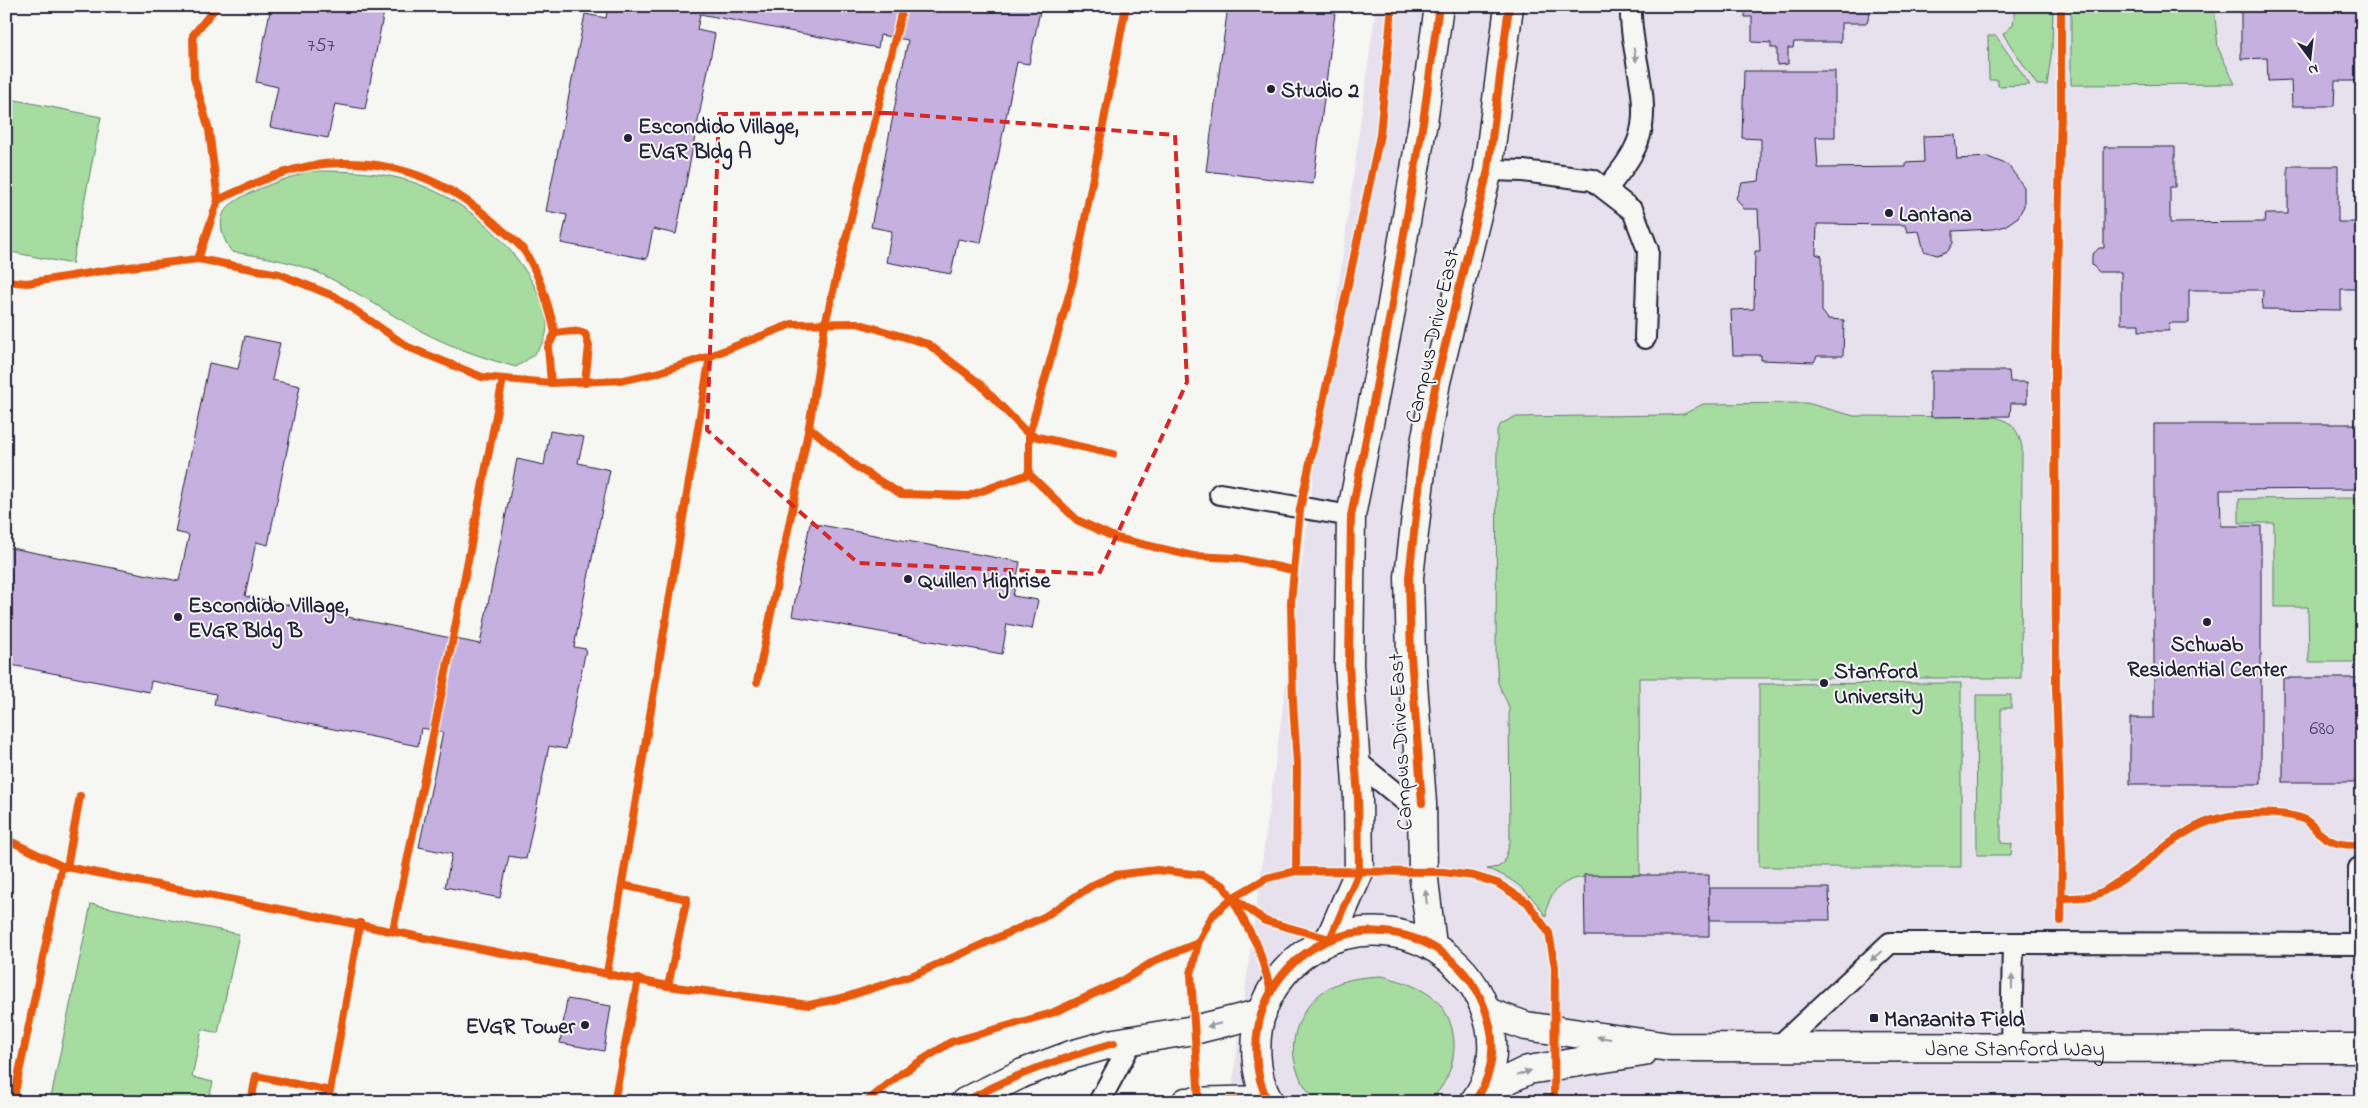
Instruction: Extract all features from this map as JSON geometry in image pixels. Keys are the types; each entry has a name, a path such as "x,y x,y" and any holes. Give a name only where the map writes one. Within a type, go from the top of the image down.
{"street":[{"name":"Campus Drive East","path":"1330,939 1359,872 1349,665 1351,516 1391,310 1423,122 1439,6"},
{"name":"Campus Drive East","path":"1432,945 1423,872 1422,815 1411,656 1409,577 1423,454 1436,382 1488,170 1509,6"},
{"name":"Jane Stanford Way","path":"1269,1101 1258,1071 1256,1043 1262,1013 1271,990 1286,970 1306,952 1330,939 1362,931 1396,933 1432,945 1450,957 1478,991 1487,1012 1492,1034 1492,1058 1477,1098"},
{"name":"Jane Stanford Way","path":"1487,1012 1526,1026 1669,1047 2012,1049 2362,1048"},
{"path":"965,1102 1006,1081 1071,1055 1132,1040 1194,1030 1262,1013"},
{"name":"Jane Stanford Way","path":"1477,1098 1528,1070 1669,1047"},
{"path":"1186,1102 1269,1101"}],"lane":[{"path":"1606,190 1630,158 1640,136 1644,117 1640,79 1633,49 1631,6"},
{"path":"1488,170 1523,171 1593,180 1633,211 1648,250 1645,338"},
{"path":"1220,494 1351,516"},
{"path":"1355,760 1422,815"},
{"path":"1777,1048 1890,943 2360,944 2359,868 2362,868"},
{"path":"2012,943 2012,1049"},
{"path":"1099,1102 1132,1040"}],"highlighted area":[{"path":"888,113 1175,135 1187,382 1099,574 858,563 707,430 719,114"}],"shaded area":[{"name":"Stanford University","path":"1376,6 2362,6 2362,1102 1150,1102 1232,1089"}],"green space":[{"path":"2015,6 2053,6 2052,49 2047,85 2037,85 2003,34 2013,25"},
{"path":"2071,6 2214,6 2218,48 2235,84 2071,85"},
{"path":"1988,36 1996,36 2030,85 1998,86 1998,80 1989,80"},
{"path":"6,98 101,117 72,264 6,251"},
{"path":"310,171 337,171 391,176 445,196 479,219 508,247 539,296 545,313 547,328 543,342 538,350 516,367 488,359 423,332 317,272 275,259 232,252 226,242 221,224 227,208 243,196 254,191"},
{"path":"1807,403 1854,416 1993,417 2005,420 2013,426 2022,447 2021,678 1639,678 1640,875 1595,876 1567,882 1557,889 1549,901 1546,917 1535,901 1521,887 1496,872 1487,869 1498,867 1504,863 1510,842 1509,707 1498,683 1496,654 1497,431 1501,424 1514,417 1669,415 1684,414 1703,404"},
{"path":"2362,498 2362,662 2309,662 2308,607 2274,607 2274,523 2239,523 2239,499"},
{"path":"1961,683 1961,867 1759,867 1759,684"},
{"path":"1976,695 2011,695 2011,708 2001,708 2001,843 2012,844 2011,855 1977,855"},
{"path":"91,904 239,934 218,1033 202,1029 192,1077 213,1082 208,1102 50,1102"},
{"path":"1381,976 1419,989 1431,996 1442,1007 1449,1020 1454,1049 1452,1064 1446,1078 1428,1102 1319,1102 1305,1086 1296,1067 1294,1041 1301,1017 1308,1006 1327,989 1349,980"}],"building":[{"path":"271,6 385,6 365,109 335,104 328,138 270,127 278,87 256,82"},
{"name":"Escondido Village, EVGR Bldg A","path":"608,6 1041,6 1029,64 1017,62 981,243 958,239 951,274 886,262 892,231 871,227 908,40 880,35 878,48 700,14 697,30 715,34 676,234 653,229 647,259 561,243 567,215 546,211 585,14 606,18"},
{"name":"Studio 2","path":"1228,6 1336,6 1313,184 1206,171"},
{"path":"1745,6 1872,6 1867,23 1841,23 1841,42 1794,42 1793,48 1788,48 1788,64 1777,65 1777,48 1771,48 1771,43 1752,42 1752,17 1745,17"},
{"path":"2241,6 2362,6 2362,38 2357,38 2359,81 2335,81 2334,106 2292,106 2291,80 2268,81 2267,58 2241,59"},
{"name":"Lantana","path":"1744,71 1835,71 1835,137 1816,137 1818,168 1906,167 1906,163 1924,162 1923,136 1955,135 1957,159 1988,157 2008,165 2024,187 2024,206 2018,217 2005,226 1993,229 1953,231 1953,243 1948,251 1937,255 1924,251 1919,231 1907,232 1905,225 1817,224 1816,254 1822,256 1822,311 1828,319 1844,320 1843,356 1817,356 1814,362 1761,360 1761,355 1733,355 1731,310 1754,309 1755,251 1760,251 1758,209 1744,209 1736,198 1742,183 1759,181 1761,163 1761,139 1742,138"},
{"path":"2104,147 2175,147 2175,187 2170,187 2170,223 2264,222 2265,214 2288,214 2288,166 2338,166 2338,222 2362,222 2362,289 2341,289 2341,310 2262,309 2263,290 2189,290 2189,323 2169,323 2169,331 2139,331 2139,324 2121,324 2121,272 2099,272 2092,265 2092,255 2099,248 2104,248"},
{"name":"Escondido Village, EVGR Bldg B","path":"245,336 280,343 272,380 300,386 268,545 256,542 245,596 480,644 517,459 544,465 550,431 584,437 578,463 610,470 574,647 586,649 566,749 549,746 526,859 509,856 500,898 445,887 452,854 419,847 443,732 421,728 418,746 214,705 216,694 151,681 149,692 6,664 6,547 179,581 189,535 175,532 209,363 238,369"},
{"path":"1931,371 2009,371 2010,382 2027,382 2027,403 2011,403 2010,416 1931,417"},
{"name":"Schwab Residential Center","path":"2154,424 2362,424 2362,489 2220,490 2221,526 2261,526 2261,784 2130,784 2130,718 2154,718"},
{"name":"Quillen Highrise","path":"810,523 1020,562 1013,596 1038,600 1032,629 1007,624 1002,654 792,616"},
{"name":"Schwab Residential Center","path":"2283,678 2362,678 2362,782 2283,782"},
{"path":"1584,875 1709,875 1709,936 1585,936"},
{"path":"1709,888 1829,888 1830,920 1709,920"},
{"name":"EVGR Tower","path":"567,999 611,1006 604,1051 560,1043"}],"cycle path":[{"path":"217,6 193,35 194,77 209,130 218,200"},
{"path":"757,682 809,427 825,324 903,6"},
{"path":"1126,6 1073,281 1029,435 1029,474 1077,520 1116,538 1193,556 1236,558 1293,570"},
{"path":"1296,871 1297,763 1293,703 1291,602 1300,509 1380,135 1392,6"},
{"path":"1330,939 1359,872 1358,799 1349,665 1351,516 1391,310 1423,122 1439,6"},
{"path":"1422,803 1411,656 1409,577 1423,454 1436,382 1488,170 1509,6"},
{"path":"2061,6 2061,107 2055,361 2056,687 2062,854 2061,921"},
{"path":"198,259 218,200 277,175 308,166 340,163 363,163 385,166 427,179 446,188 483,213 517,242 525,252 540,281 555,333"},
{"path":"6,281 27,283 121,268 198,259 279,274 336,297 408,347 482,377 551,383 624,380 656,373 710,356 792,324 857,323 928,344 979,383 1029,435 1113,454"},
{"path":"551,383 548,347 555,333 571,331 585,333 589,346 585,383"},
{"path":"607,973 710,356"},
{"path":"393,930 453,638 503,379"},
{"path":"809,427 858,468 901,494 968,496 1029,474"},
{"path":"67,867 80,796"},
{"path":"2061,898 2083,897 2100,893 2128,876 2165,847 2191,830 2205,823 2228,816 2250,814 2295,816 2307,821 2323,836 2333,842 2362,845"},
{"path":"6,839 62,866 668,986 809,1005 846,997 916,974 1044,917 1093,885 1115,875 1157,870 1202,875 1223,885 1232,898 1258,947 1271,990"},
{"path":"13,1102 62,866"},
{"path":"1199,1102 1191,974 1198,943 1212,916 1232,898 1267,878 1296,871 1443,872 1474,876 1497,883 1527,902 1549,933 1555,967 1554,1102"},
{"path":"622,885 687,899 668,986"},
{"path":"1235,899 1265,921 1330,939"},
{"path":"251,1102 256,1076 330,1091 360,923"},
{"path":"1269,1102 1257,1067 1258,1029 1264,1006 1286,971 1315,947 1349,934 1384,932 1419,940 1450,959 1475,988 1490,1026 1492,1056 1488,1076 1474,1102"},
{"path":"866,1102 902,1073 951,1042 1052,1013 1124,980 1156,960 1198,943"},
{"path":"614,1102 638,979"},
{"path":"965,1102 1038,1068 1114,1043"},
{"path":"1186,1102 1268,1100"}],"place":[{"name":"Studio 2","path":"1271,89"},
{"name":"Escondido Village, EVGR Bldg A","path":"628,138"},
{"name":"Lantana","path":"1889,213"},
{"name":"Quillen Highrise","path":"908,579"},
{"name":"Escondido Village, EVGR Bldg B","path":"178,617"},
{"name":"Schwab Residential Center","path":"2207,622"},
{"name":"Stanford University","path":"1824,683"},
{"name":"Manzanita Field","path":"1874,1018"},
{"name":"EVGR Tower","path":"585,1025"}]}
